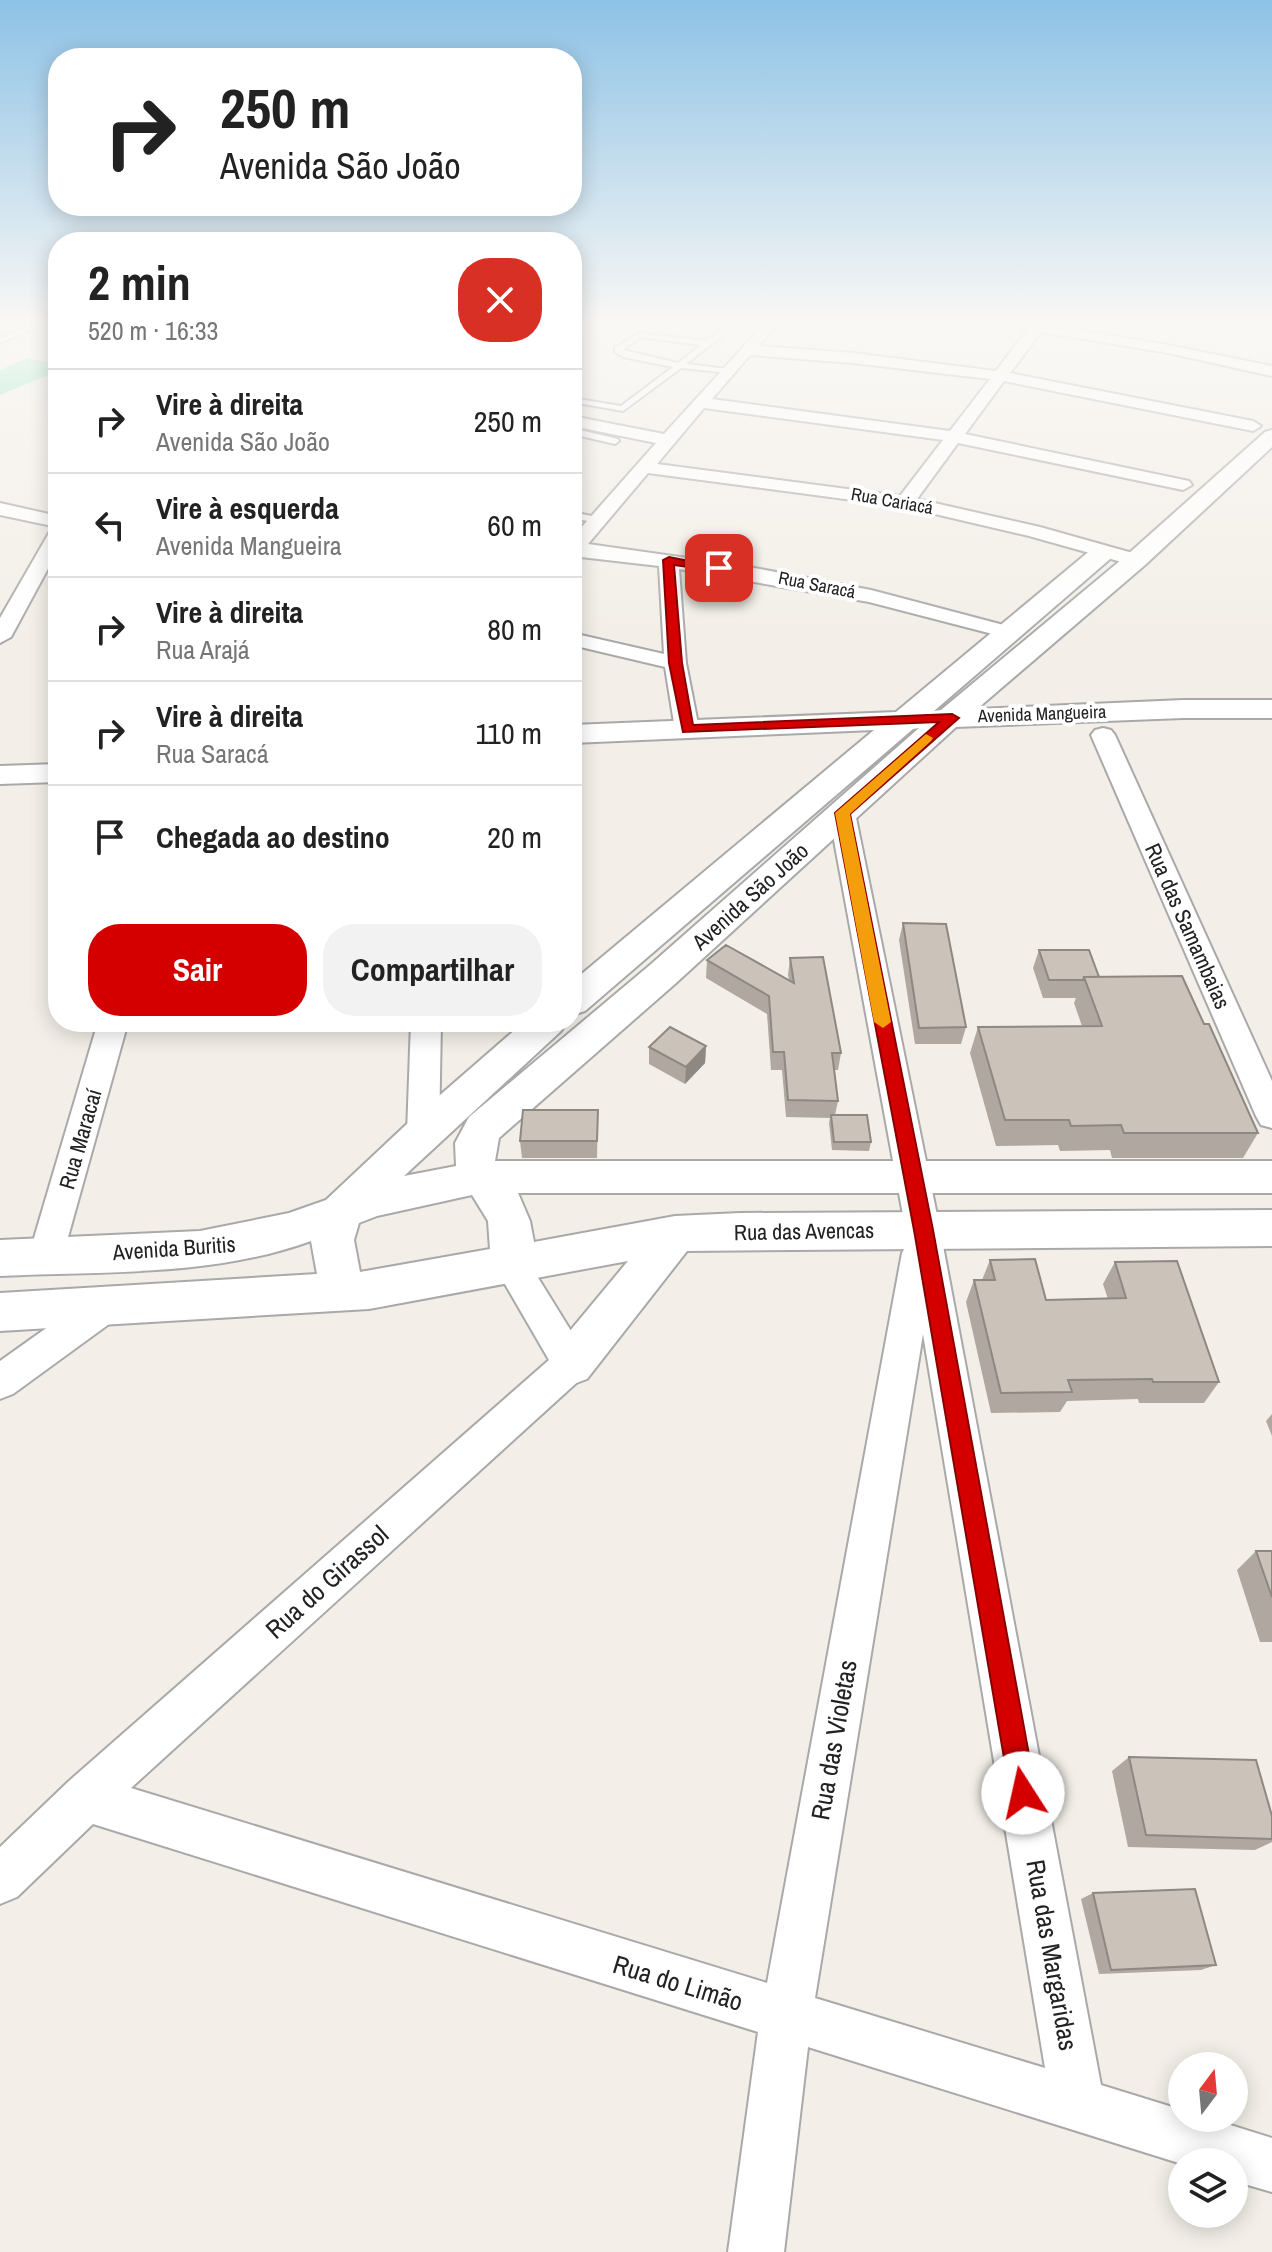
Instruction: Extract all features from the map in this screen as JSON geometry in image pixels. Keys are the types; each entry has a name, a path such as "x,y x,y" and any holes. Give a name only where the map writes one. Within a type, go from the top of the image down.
{"street":[{"path":"603,427 668,440"},
{"path":"582,539 680,427"},
{"path":"906,427 1086,461 1183,485"},
{"path":"905,502 961,427"},
{"path":"1148,516 1183,485 1262,427"},
{"name":"Avenida São João","path":"913,730 952,718 1136,560 1263,427"},
{"name":"Rua Cariacá","path":"643,467 905,502 1033,531 1136,560"},
{"path":"0,509 48,520"},
{"name":"Avenida São João","path":"479,1177 473,1153 483,1128 663,974 842,813 913,730 1008,632 1126,534"},
{"name":"Rua Saracá","path":"582,550 669,560 871,596 1008,632"},
{"path":"0,637 48,551"},
{"path":"669,560 675,663 687,729"},
{"path":"582,641 675,663"},
{"name":"Avenida Mangueira","path":"952,718 1272,709"},
{"name":"Avenida Mangueira","path":"582,734 687,729 1103,735 1272,729"},
{"name":"Avenida Mangueira","path":"582,754 876,742 913,730"},
{"name":"Rua das Samambaias","path":"1103,735 1272,1116"},
{"name":"Avenida São João","path":"582,993 876,742"},
{"path":"0,755 48,753"},
{"path":"0,775 48,773"},
{"name":"Rua das Margaridas","path":"842,813 923,1230 1078,2106"},
{"name":"Rua Maracaí","path":"46,1255 110,1032"},
{"path":"423,1133 426,1032"},
{"path":"0,1312 103,1308 342,1290 332,1240 342,1210 537,1032"},
{"path":"1123,1176 1132,1228"},
{"path":"479,1177 501,1202 510,1222 512,1265 571,1364 675,1234"},
{"path":"342,1210 385,1196 479,1177 1272,1177"},
{"name":"Avenida Buritis","path":"0,1258 200,1249 293,1230 342,1210"},
{"name":"Rua das Avencas","path":"342,1290 369,1290 675,1234 1272,1228"},
{"name":"Rua das Violetas","path":"756,2252 786,2017 923,1230"},
{"path":"0,1382 103,1308"},
{"name":"Rua do Girassol","path":"0,1880 86,1798 571,1364"},
{"name":"Rua do Limão","path":"86,1798 1272,2165"}],"lane":[{"path":"582,433 615,441"},
{"path":"582,517 598,520"}],"building":[{"path":"903,923 946,924 966,1027 919,1028"},
{"path":"726,945 794,983 790,958 823,957 841,1053 832,1053 838,1101 788,1100 784,1052 773,1052 769,996 707,960"},
{"path":"1039,950 1089,950 1099,977 1049,980"},
{"path":"1182,976 1204,1024 1209,1024 1258,1133 1124,1133 1121,1125 1071,1126 1069,1120 1005,1120 978,1027 1102,1026 1084,977"},
{"path":"670,1027 706,1046 686,1067 649,1047"},
{"path":"523,1110 598,1110 597,1141 520,1141"},
{"path":"831,1115 867,1115 871,1142 834,1142"},
{"path":"1035,1259 1046,1300 1126,1298 1115,1262 1177,1261 1219,1382 1068,1380 1072,1392 1001,1393 974,1280 995,1280 990,1260"},
{"path":"1256,1551 1272,1551 1272,1597"},
{"path":"1129,1757 1256,1760 1272,1816 1272,1839 1146,1835"},
{"path":"1195,1889 1216,1965 1111,1970 1093,1893"}],"slow traffic":[{"path":"883,1022 842,813 926,738"}],"route":[{"path":"719,568 669,560 675,663 687,729 952,718 842,813 923,1230 1023,1793"}]}
